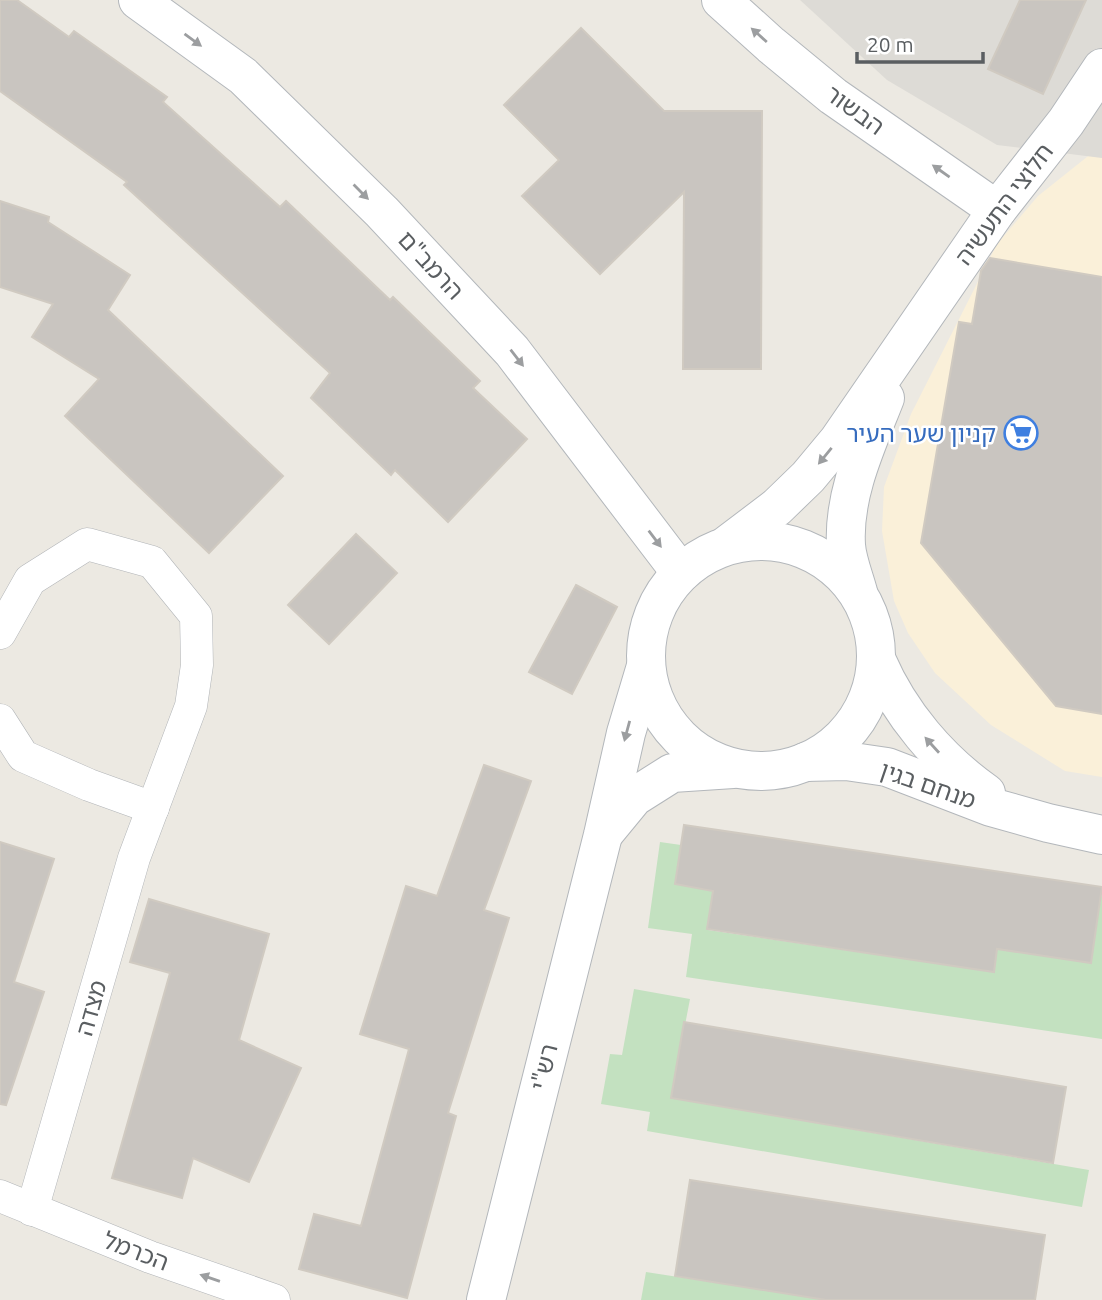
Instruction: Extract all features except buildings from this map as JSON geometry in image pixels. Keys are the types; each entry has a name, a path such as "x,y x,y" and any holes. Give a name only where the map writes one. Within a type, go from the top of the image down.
{"street":[{"name":"הרמב\"ם","path":"138,0 243,76 382,212 512,351 681,573"},
{"name":"הבשור","path":"721,0 833,96 997,210"},
{"name":"חלוצי התעשיה","path":"727,545 777,507 808,477 838,441 997,210 1097,83"},
{"name":"חלוצי התעשיה","path":"858,593 846,546 849,503 861,461 906,340"},
{"path":"757,540 786,542 815,553 839,570 858,593 873,625 877,661 873,687 863,710 847,732 828,750 805,762 772,770 737,769 703,756 674,733 655,702 646,666 648,631 660,600 681,573 702,556 727,545 757,540"},
{"name":"מצדה","path":"0,633 30,580 88,544 152,562 196,616 197,665 191,706 130,871 32,1210"},
{"name":"מנחם בגין","path":"877,661 889,689 908,716 960,775 1012,809 1048,823"},
{"name":"רש\"י","path":"486,1300 603,835 626,733 646,666"},
{"path":"0,720 23,756 89,785 153,808"},
{"name":"מנחם בגין","path":"805,762 846,761 887,767 991,807 1102,835"},
{"name":"רש\"י","path":"603,835 634,797 672,773 737,769"},
{"name":"הכרמל","path":"0,1196 150,1257 274,1300"}],"shaded area":[{"path":"800,0 1102,0 1102,158 997,145 887,80"},
{"name":"קניון שער העיר","path":"1102,145 1102,777 1065,771 991,725 935,673 908,633 894,601 882,531 884,487 911,414 997,244 1038,196"}],"green space":[{"path":"660,842 681,845 675,884 713,891 708,930 994,972 997,949 1091,963 1102,891 1102,1039 686,977 692,934 648,928"},
{"path":"634,989 690,999 671,1098 1089,1170 1082,1207 647,1131 650,1112 601,1104 610,1054 622,1055"},
{"path":"646,1272 826,1300 641,1300"}],"place":[{"name":"קניון שער העיר","path":"1021,433"}]}
